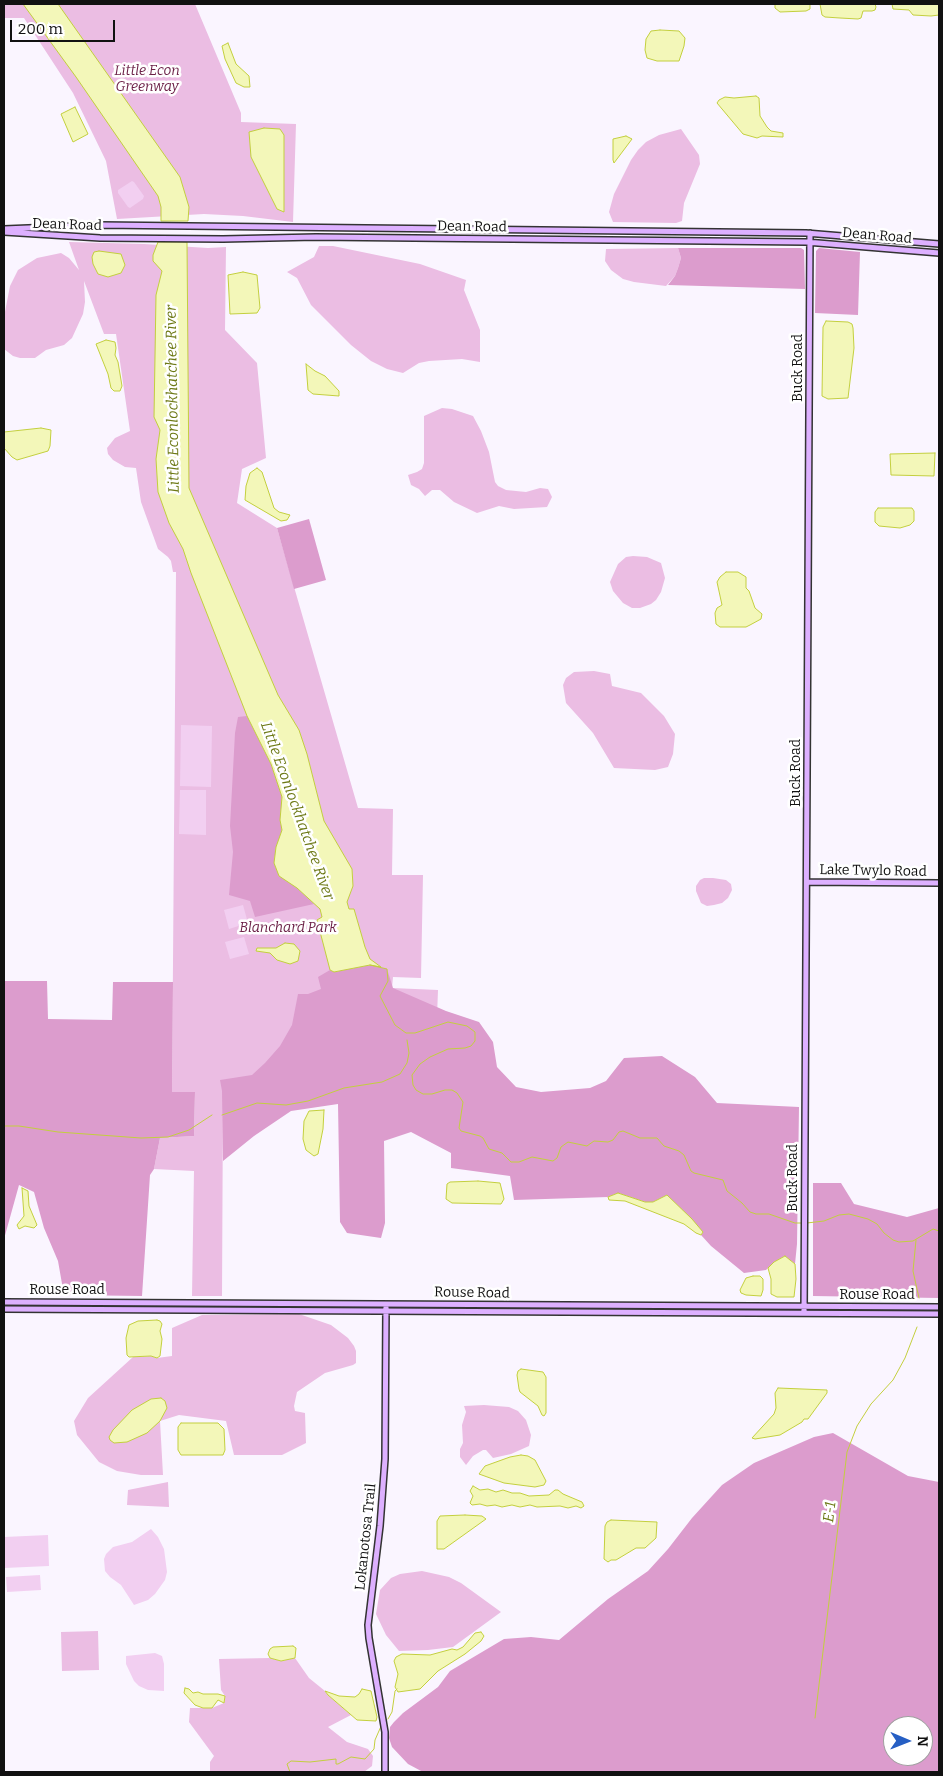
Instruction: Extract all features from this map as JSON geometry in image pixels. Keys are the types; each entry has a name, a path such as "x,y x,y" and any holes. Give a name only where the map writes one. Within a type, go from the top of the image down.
{"street":[{"name":"Dean Road","path":"4,231 74,225 197,225 295,228 810,233 939,244"},
{"name":"Dean Road","path":"4,231 69,237 336,237 810,242 939,253"},
{"name":"Buck Road","path":"804,1313 810,233"},
{"name":"Lake Twylo Road","path":"807,882 939,883"},
{"name":"Rouse Road","path":"4,1302 939,1306"},
{"path":"383,1303 387,1310"},
{"name":"Rouse Road","path":"4,1309 939,1314"},
{"name":"Lokanotosa Trail","path":"385,1772 385,1732 368,1625 380,1526 385,1458 387,1310"}],"green space":[{"name":"Little Econ Greenway","path":"4,4 195,4 241,113 241,122 296,124 293,222 204,214 117,219 106,161 73,93 24,18 4,18"},
{"path":"681,129 699,155 700,164 684,203 682,221 676,223 613,222 609,212 614,194 638,150 646,142 659,135"},
{"name":"Blanchard Park","path":"69,242 208,248 226,247 225,330 257,363 266,458 242,469 237,503 277,528 358,808 393,809 392,875 423,875 421,978 393,977 392,988 438,990 434,1097 223,1093 222,1296 192,1296 194,1171 154,1169 160,1138 194,1136 195,1093 172,1092 176,572 173,572 171,561 168,557 158,549 141,502 136,468 125,467 113,460 108,454 107,448 115,438 130,431 116,334 104,334 84,281 85,302 83,314 72,338 64,345 46,350 35,358 13,356 4,349 4,317 10,286 18,270 37,258 61,253 69,258 79,270"},
{"path":"319,246 333,246 420,264 466,280 464,290 480,330 480,362 462,359 429,361 419,363 403,373 387,369 371,361 351,345 311,305 297,278 287,272 314,257"},
{"path":"678,248 681,258 678,268 675,276 666,286 623,279 611,270 605,261 606,249"},
{"path":"442,408 452,409 473,416 489,452 495,482 498,486 506,490 526,492 540,488 548,489 552,497 547,507 514,509 499,506 477,513 454,502 440,490 432,490 425,496 419,489 411,485 408,475 422,469 424,463 424,416"},
{"path":"626,557 647,557 661,563 665,578 661,592 656,600 640,608 632,608 623,603 613,591 610,582 618,564"},
{"path":"594,671 610,674 612,686 641,693 664,716 675,734 673,754 668,767 655,770 614,768 593,733 566,703 563,685 566,678 574,672"},
{"path":"704,878 726,880 731,884 732,890 728,898 722,903 714,905 707,906 701,903 696,886"},
{"path":"299,1314 331,1325 348,1338 356,1351 356,1363 325,1373 297,1392 294,1406 295,1411 305,1413 306,1443 282,1455 234,1455 226,1421 179,1415 160,1421 163,1475 141,1475 117,1471 99,1462 77,1435 74,1421 88,1398 133,1357 151,1356 157,1358 172,1356 172,1328 202,1315"},
{"path":"464,1406 509,1407 518,1411 526,1420 531,1435 529,1446 511,1454 493,1458 486,1450 483,1450 473,1456 466,1465 460,1457 460,1449 463,1443 462,1425 466,1412"},
{"path":"168,1482 169,1507 127,1505 128,1490"},
{"path":"422,1571 449,1577 461,1583 501,1612 453,1647 399,1651 386,1635 376,1614 380,1590 391,1578 400,1574"},
{"path":"98,1631 99,1670 62,1671 61,1632"},
{"path":"270,1658 281,1661 295,1658 309,1678 351,1715 328,1727 347,1742 368,1749 373,1756 372,1766 364,1772 210,1772 210,1762 214,1756 189,1722 190,1708 212,1708 224,1703 225,1696 221,1690 219,1659"}],"shaded area":[{"path":"132,181 144,196 143,199 130,208 118,193 118,190"},
{"path":"678,248 801,248 804,250 805,289 668,285 675,276 681,258"},
{"path":"819,248 860,252 858,315 815,313 816,251"},
{"path":"309,519 326,580 294,589 277,528"},
{"path":"247,716 271,764 282,797 280,820 282,830 276,847 274,863 279,876 297,888 314,904 255,917 250,901 229,895 233,852 230,826 235,733 238,717"},
{"path":"181,725 212,726 211,787 180,786"},
{"path":"180,790 206,790 206,835 179,834"},
{"path":"243,905 248,923 229,929 224,910"},
{"path":"244,937 249,954 230,959 225,942"},
{"path":"370,965 387,969 393,988 446,1011 479,1022 493,1042 497,1067 516,1087 541,1092 590,1088 606,1081 624,1058 662,1056 695,1077 717,1103 799,1107 795,1264 785,1256 774,1262 766,1270 744,1273 711,1246 701,1235 703,1232 667,1195 653,1202 645,1202 618,1193 608,1197 514,1200 510,1176 451,1168 451,1153 411,1132 384,1141 385,1223 381,1238 347,1233 340,1222 338,1104 291,1111 254,1136 223,1161 222,1091 220,1080 252,1075 265,1063 280,1046 292,1025 298,994 308,994 321,989 318,977 330,970 334,972"},
{"path":"4,981 47,981 48,1019 112,1020 113,982 173,982 172,1092 195,1092 194,1136 160,1138 154,1169 150,1175 142,1296 64,1295 58,1261 44,1228 34,1192 19,1185 4,1239"},
{"path":"813,1183 841,1183 854,1204 907,1217 939,1208 939,1298 813,1296"},
{"path":"833,1433 908,1476 939,1482 939,1772 423,1772 408,1764 392,1747 389,1738 390,1727 403,1713 438,1687 450,1671 504,1639 531,1637 559,1640 608,1599 648,1571 722,1485 754,1463 814,1437"},
{"path":"151,1529 158,1537 164,1549 167,1572 165,1580 155,1594 148,1600 134,1605 121,1585 105,1571 104,1559 113,1547 132,1542"},
{"path":"48,1535 49,1566 4,1568 4,1537"},
{"path":"40,1575 41,1590 7,1592 6,1577"},
{"path":"155,1653 162,1656 164,1664 164,1691 148,1690 139,1686 134,1681 126,1664 126,1656"}],"water":[{"path":"23,4 58,4 180,177 189,207 188,221 161,221 161,207 158,196"},
{"path":"775,4 810,4 810,9 806,11 780,12 775,8"},
{"path":"820,4 875,4 876,7 872,11 863,11 861,18 858,19 825,17 822,15"},
{"path":"892,4 939,4 939,15 913,15 909,10 893,9"},
{"path":"651,31 679,31 685,38 679,61 657,61 647,58 645,50 646,39"},
{"path":"228,43 236,64 249,76 250,87 244,87 236,83 225,59 222,46"},
{"path":"756,96 759,98 760,116 767,127 771,131 783,133 783,137 762,136 757,138 743,134 717,103 725,97"},
{"path":"75,107 88,134 73,142 61,114"},
{"path":"264,128 280,129 284,135 284,212 277,209 251,157 249,132"},
{"path":"626,136 632,139 614,163 613,139"},
{"path":"158,242 187,242 189,488 278,695 299,730 324,821 352,869 353,886 347,902 349,909 354,909 370,959 381,967 370,965 334,972 330,970 317,920 322,917 320,909 297,888 279,876 274,863 276,847 282,830 280,820 282,797 271,764 247,716 183,549 169,523 158,492 156,459 160,430 154,417 156,295 162,271 153,261 153,255"},
{"path":"94,252 121,254 125,265 121,273 108,277 98,274 92,257"},
{"path":"243,272 257,275 260,308 257,313 230,314 228,275"},
{"path":"826,321 848,322 852,324 854,348 848,398 828,399 822,396 823,327"},
{"path":"106,340 115,342 115,355 122,386 120,391 114,391 111,388 108,374 96,344"},
{"path":"306,364 325,376 339,391 339,396 313,394 308,390"},
{"path":"41,428 51,430 48,451 17,460 4,448 4,432"},
{"path":"935,453 934,476 891,475 890,454"},
{"path":"257,468 262,472 274,508 279,512 290,515 287,520 281,521 245,500 246,486 250,473"},
{"path":"878,508 912,508 914,511 914,521 910,525 900,528 879,526 875,522 875,512"},
{"path":"726,572 738,572 746,577 746,588 749,591 755,608 762,614 761,619 746,627 720,627 716,624 715,613 717,608 722,605 717,582"},
{"path":"285,943 294,944 300,951 298,961 290,964 277,960 270,953 256,951 257,948 276,948"},
{"path":"324,1110 323,1129 318,1154 314,1156 306,1150 303,1139 304,1121 309,1111"},
{"path":"478,1181 500,1183 504,1199 501,1204 452,1203 446,1199 447,1184 450,1182"},
{"path":"22,1188 28,1191 29,1206 37,1225 34,1228 25,1226 19,1229 17,1225 24,1216"},
{"path":"618,1193 645,1202 653,1202 667,1195 703,1232 701,1235 684,1224 625,1201 609,1200 608,1197"},
{"path":"785,1256 795,1264 794,1297 777,1297 771,1294 771,1279 768,1268"},
{"path":"760,1276 763,1279 761,1296 741,1293 740,1290 746,1278"},
{"path":"157,1320 162,1324 160,1331 162,1339 160,1356 157,1358 151,1356 129,1357 127,1355 126,1338 129,1325 138,1321"},
{"path":"521,1369 543,1372 546,1377 546,1413 544,1416 538,1406 520,1392 517,1375"},
{"path":"778,1388 827,1390 827,1393 808,1419 804,1419 780,1435 752,1438 774,1414 776,1408 775,1393"},
{"path":"161,1398 165,1401 167,1408 160,1421 147,1433 127,1442 114,1443 110,1440 109,1437 113,1430 132,1410 151,1399"},
{"path":"181,1423 218,1423 224,1429 225,1450 223,1455 181,1455 178,1450 178,1427"},
{"path":"521,1455 535,1460 546,1481 544,1485 535,1487 504,1483 479,1474 485,1466"},
{"path":"473,1486 480,1490 488,1489 496,1492 503,1490 529,1496 549,1495 558,1490 582,1502 584,1506 581,1508 576,1506 568,1508 530,1505 502,1507 480,1504 472,1505 470,1503 473,1496 470,1491"},
{"path":"440,1516 482,1516 486,1519 444,1549 437,1549 437,1521"},
{"path":"611,1520 657,1522 656,1538 645,1548 636,1548 616,1560 608,1562 604,1559 605,1526"},
{"path":"481,1632 484,1636 481,1641 465,1654 438,1671 420,1689 398,1692 395,1687 398,1674 394,1661 396,1657 402,1654 430,1655 452,1649 457,1650 463,1647 475,1633"},
{"path":"293,1646 296,1648 295,1658 281,1661 270,1658 268,1654 273,1647"},
{"path":"185,1688 193,1693 225,1696 224,1703 218,1700 212,1708 203,1708 195,1705 184,1693"},
{"path":"362,1689 371,1691 377,1717 376,1721 357,1720 325,1691 339,1696 355,1697"}],"waterway":[{"name":"Little Econlockhatchee River","path":"370,965 387,969 388,981 380,996 395,1025 406,1033 415,1033 448,1022 467,1026 475,1032 475,1041 471,1046 448,1049 420,1064 412,1075 413,1085 416,1090 423,1094 432,1094 445,1090 452,1090 457,1093 463,1102 459,1128 461,1131 483,1138 489,1149 502,1153 511,1162 519,1162 532,1157 553,1161 557,1158 561,1147 568,1142 587,1146 594,1141 608,1142 613,1140 619,1132 623,1131 640,1138 657,1138 664,1146 679,1151 684,1155 691,1171 694,1173 723,1180 727,1191 750,1212 769,1214 795,1223 803,1223"},
{"path":"222,1115 257,1103 286,1105 308,1101 344,1088 382,1082 400,1074 407,1063 409,1053 407,1040"},
{"path":"4,1126 141,1138 168,1137 189,1130 212,1115"},
{"name":"Little Econlockhatchee River","path":"807,1223 824,1221 839,1215 849,1214 868,1219 877,1224 884,1233 899,1242 913,1241 933,1229 939,1231"},
{"name":"E-1","path":"916,1240 913,1271 919,1298"},
{"name":"E-1","path":"815,1718 847,1452 857,1426 871,1404 893,1380 905,1358 917,1327"},
{"path":"388,1719 392,1712 395,1691 397,1689"},
{"path":"290,1772 287,1764 291,1761 310,1762 336,1759 336,1764 338,1764 351,1757 365,1759 374,1749 375,1740 382,1724"}]}
